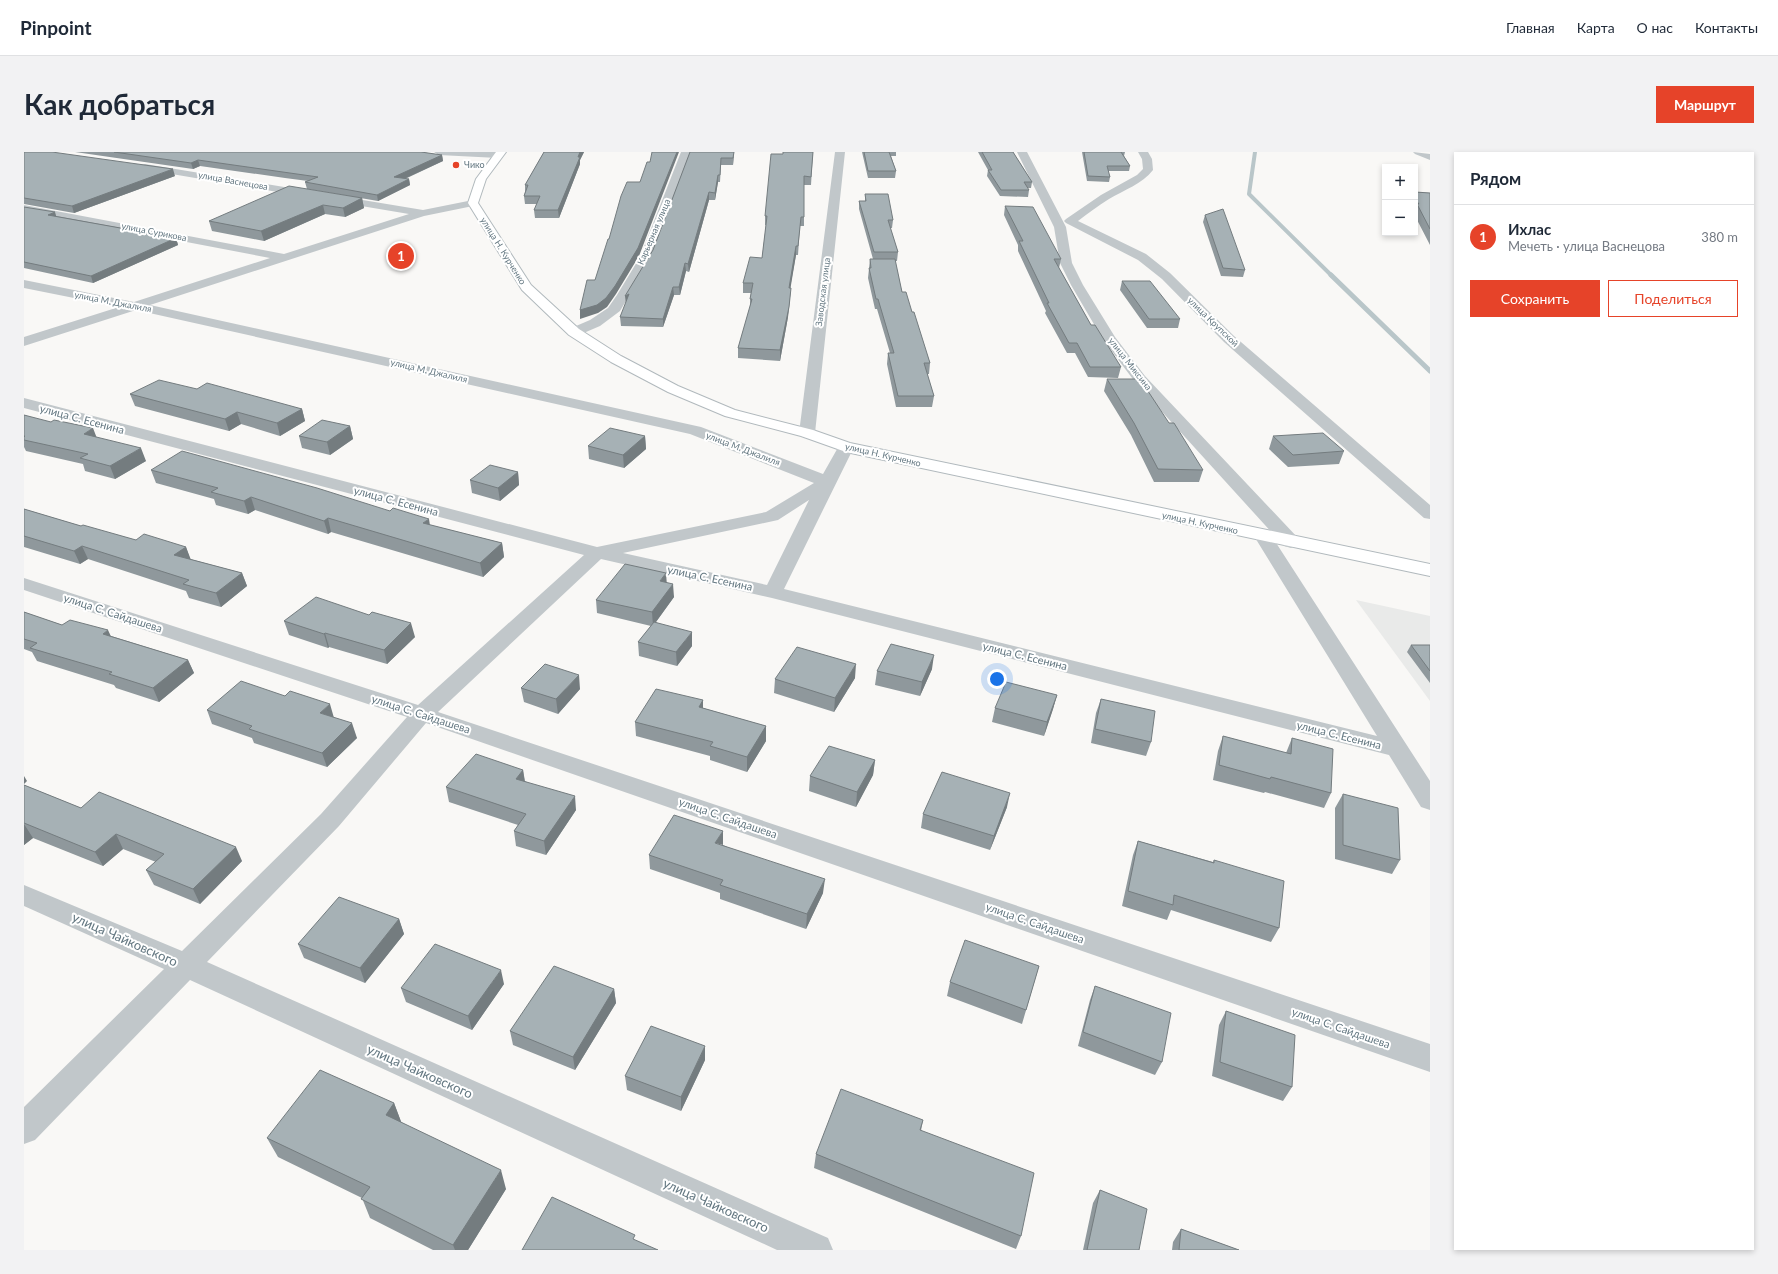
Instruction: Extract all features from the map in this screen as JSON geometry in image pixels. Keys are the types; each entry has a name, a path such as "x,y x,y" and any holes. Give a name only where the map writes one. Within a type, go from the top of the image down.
{"main road":[{"path":"473,203 481,179 500,154"},
{"name":"улица Н. Курченко","path":"473,203 526,287 574,332 616,359 673,389 730,413 807,432 846,447 1291,542 1430,570"}],"street":[{"path":"439,152 500,154"},
{"name":"Карьерная улица","path":"574,332 595,323 613,311 623,295 646,257 686,152"},
{"name":"Заводская улица","path":"807,432 840,152"},
{"name":"улица Миксина","path":"1022,152 1060,227 1066,263 1077,285 1109,338 1140,379 1291,542"},
{"path":"1070,221 1105,197 1141,177 1148,170 1147,159 1143,152"},
{"path":"1418,152 1430,157"},
{"name":"улица Васнецова","path":"136,166 422,213"},
{"path":"24,342 422,213 473,203"},
{"name":"улица Сурикова","path":"24,208 284,257"},
{"name":"улица Крупской","path":"1050,209 1070,221 1142,257 1166,276 1229,338 1430,514"},
{"name":"улица М. Джалиля","path":"24,284 135,306 695,430 827,482"},
{"name":"улица С. Есенина","path":"24,403 596,553 773,592 1398,749"},
{"path":"773,592 827,482 846,447"},
{"path":"24,1129 330,820 422,714 596,553 772,516 827,482"},
{"path":"1263,536 1430,800"},
{"name":"улица С. Сайдашева","path":"24,584 422,714 1430,1058"},
{"name":"улица Чайковского","path":"24,895 187,966 816,1250"}],"shaded area":[{"path":"1356,600 1430,616 1430,701"}],"building":[{"path":"24,152 52,152 173,169 72,206 24,198"},
{"path":"114,152 421,152 442,155 394,177 409,179 377,195 305,182 318,177 198,160 191,163"},
{"path":"544,152 580,152 578,157 580,157 558,210 534,210 540,196 524,196 528,185 525,185"},
{"path":"652,152 677,152 638,248 606,298 597,305 580,310 587,280 595,280 609,239 621,196 627,182 640,182 647,162 650,162"},
{"path":"690,152 734,152 733,158 721,158 720,175 718,175 715,193 709,192 688,264 685,263 679,287 673,287 663,319 620,317 629,294 625,296 653,250"},
{"path":"783,152 813,152 811,177 804,176 804,217 801,217 798,246 796,246 789,288 791,288 789,307 780,350 738,348 752,299 750,299 753,283 743,283 750,257 762,258 767,216 765,216 771,154 783,154"},
{"path":"864,152 889,152 896,171 868,171"},
{"path":"982,152 1013,152 1032,182 1024,182 1029,190 1001,190 988,170 992,170"},
{"path":"1084,152 1121,152 1130,166 1107,166 1110,177 1088,176"},
{"path":"289,186 362,198 343,208 323,205 261,231 209,221"},
{"path":"1418,192 1430,193 1430,229 1418,206"},
{"path":"865,194 888,194 893,220 888,220 898,252 874,252 859,201 866,201"},
{"path":"1005,206 1033,207 1061,259 1054,259 1091,325 1095,325 1121,367 1090,367 1077,343 1069,343 1047,303 1049,303 1019,241 1023,241"},
{"path":"24,207 55,212 48,215 176,238 91,276 24,262"},
{"path":"1223,209 1245,270 1223,268 1205,215"},
{"path":"870,259 895,259 902,292 906,292 912,312 914,312 930,363 924,363 934,396 898,396 888,353 894,353 878,299 876,299 869,268 871,268"},
{"path":"1122,281 1150,281 1180,319 1149,319"},
{"path":"1107,379 1140,379 1169,423 1174,423 1203,470 1158,469 1134,423"},
{"path":"159,380 197,389 207,383 302,409 277,423 237,412 225,419 130,394"},
{"path":"24,415 51,422 54,420 93,428 84,434 141,448 110,466 80,458 88,454 24,440"},
{"path":"322,420 350,426 327,442 299,436"},
{"path":"610,428 645,436 623,455 588,446"},
{"path":"1323,433 1344,451 1293,455 1273,436"},
{"path":"182,451 317,488 390,511 393,508 429,519 423,523 502,543 480,563 328,518 324,521 251,497 244,501 211,492 218,488 151,470"},
{"path":"490,465 518,472 498,488 470,480"},
{"path":"24,509 136,540 144,534 186,547 174,555 242,573 216,593 183,584 189,580 82,546 74,551 24,536"},
{"path":"625,564 666,573 660,581 673,584 652,612 596,600"},
{"path":"316,597 369,615 372,612 411,623 384,650 325,633 324,634 284,621"},
{"path":"24,612 62,625 70,620 108,630 103,634 188,660 153,688 109,674 112,672 30,648 37,643 24,639"},
{"path":"654,622 692,632 676,652 638,642"},
{"path":"891,644 934,655 922,682 877,671"},
{"path":"1411,645 1430,645 1430,671"},
{"path":"797,647 856,664 835,698 775,679"},
{"path":"545,664 579,675 556,699 521,688"},
{"path":"241,681 285,696 290,691 330,704 320,713 352,723 322,753 249,729 252,726 207,710"},
{"path":"1006,682 1057,695 1047,722 995,708"},
{"path":"656,689 703,700 699,707 766,726 747,757 710,746 713,742 635,722"},
{"path":"1101,699 1155,711 1151,742 1095,729"},
{"path":"1223,736 1291,754 1292,738 1333,749 1331,793 1271,777 1270,779 1219,765"},
{"path":"829,746 875,760 857,792 810,776"},
{"path":"476,754 523,770 516,779 575,796 544,841 514,831 526,814 446,787"},
{"path":"942,772 1010,793 994,836 923,814"},
{"path":"24,785 81,808 99,792 236,847 193,889 146,870 164,854 116,834 95,852 24,823"},
{"path":"1343,794 1398,808 1400,860 1343,845"},
{"path":"674,815 723,831 715,843 825,879 807,914 720,885 723,880 649,855"},
{"path":"1138,841 1214,863 1214,860 1284,881 1279,928 1174,895 1173,905 1128,891"},
{"path":"339,897 399,919 360,968 298,944"},
{"path":"965,940 1039,966 1026,1010 950,982"},
{"path":"435,944 501,970 468,1016 401,988"},
{"path":"554,966 614,989 573,1057 510,1031"},
{"path":"1095,986 1171,1013 1162,1062 1083,1032"},
{"path":"1226,1011 1295,1035 1292,1087 1220,1062"},
{"path":"651,1026 705,1046 681,1097 625,1076"},
{"path":"320,1070 394,1103 386,1115 501,1170 453,1245 361,1199 370,1187 267,1138"},
{"path":"841,1089 923,1120 920,1130 1034,1173 1021,1236 816,1154"},
{"path":"1100,1190 1147,1209 1139,1250 1087,1250"},
{"path":"552,1197 635,1235 633,1239 658,1250 522,1250"},
{"path":"1181,1229 1239,1250 1179,1250"}],"waterway":[{"path":"1255,152 1249,194 1332,276"},
{"path":"1331,275 1430,371"}],"place":[{"name":"Чико","path":"456,165"},
{"name":"Ихлас","path":"401,256"}]}
